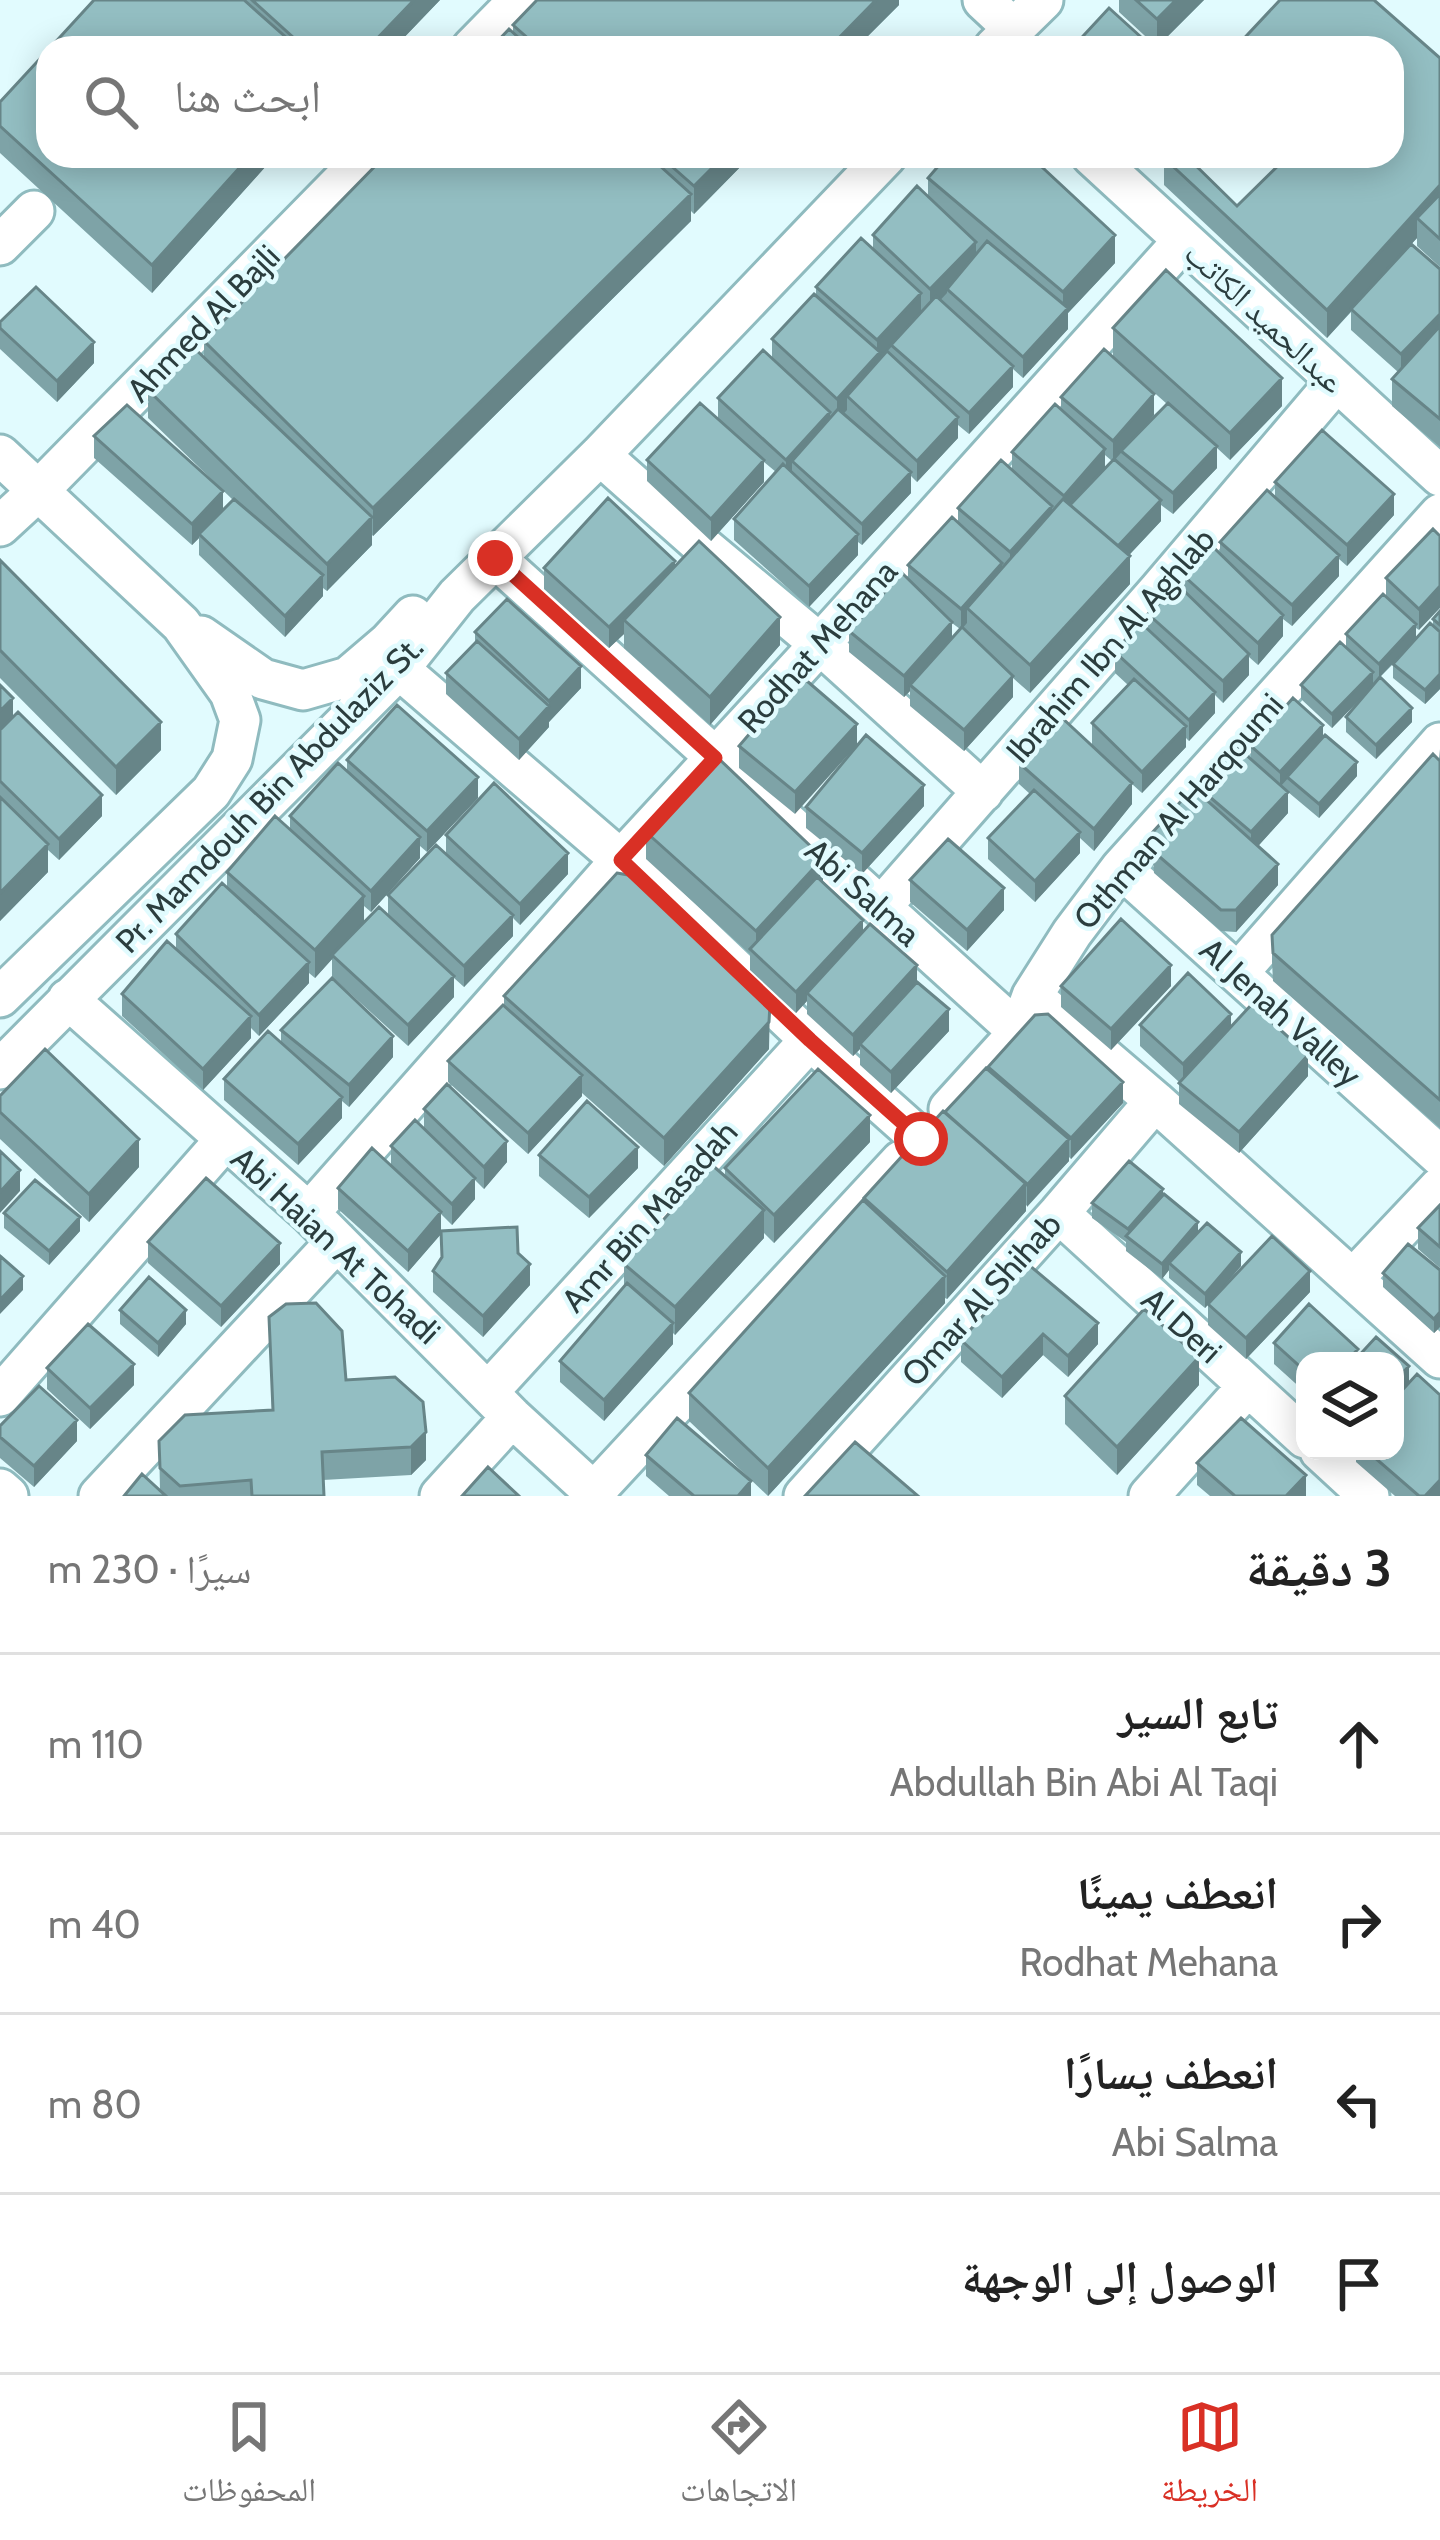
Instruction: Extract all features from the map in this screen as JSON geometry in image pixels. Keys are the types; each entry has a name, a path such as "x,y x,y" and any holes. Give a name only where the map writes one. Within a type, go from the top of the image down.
{"street":[{"path":"484,36 520,0"},
{"path":"983,0 1003,36"},
{"path":"1006,36 1043,0"},
{"name":"Ahmed Al Bajli","path":"0,526 355,168"},
{"name":"Pr. Mamdouh Bin Abdulaziz St.","path":"0,1069 399,669 457,596 600,455 875,168"},
{"name":"عبدالحميد الكاتب","path":"1105,168 1440,476"},
{"path":"0,245 34,211"},
{"name":"Rodhat Mehana","path":"309,1213 621,860 1183,241"},
{"name":"Ibrahim Ibn Al Aghlab","path":"881,907 1336,382"},
{"path":"0,455 181,624 263,679 303,690 348,677 415,613 457,596"},
{"path":"600,455 982,791"},
{"name":"Othman Al Harqoumi","path":"596,1494 921,1139 1025,1014 1072,933 1120,868 1440,514"},
{"name":"Abi Salma","path":"495,558 881,907 1025,1014 1155,1101 1440,1358"},
{"name":"Pr. Mamdouh Bin Abdulaziz St.","path":"0,997 211,793 232,759 240,720 230,694 181,624"},
{"path":"399,669 621,860 921,1139"},
{"path":"1238,973 1440,743"},
{"name":"Al Jenah Valley","path":"1120,868 1440,1156"},
{"name":"Abi Haian At Tohadi","path":"68,999 309,1213 596,1494"},
{"name":"Amr Bin Masadah","path":"440,1496 500,1404 810,1040"},
{"name":"Omar Al Shihab","path":"804,1496 1155,1101"},
{"path":"0,1396 225,1140"},
{"path":"1354,1278 1440,1186"},
{"name":"Al Deri","path":"1059,1213 1296,1430"},
{"path":"99,1496 338,1241"},
{"path":"1149,1496 1248,1386"},
{"path":"1329,1460 1369,1496"},
{"path":"0,1489 8,1496"}],"building":[{"path":"94,0 244,0 284,36 61,36"},
{"path":"252,0 414,0 380,36 292,36"},
{"path":"537,0 876,0 841,36 525,36 513,25"},
{"path":"1136,0 1176,0 1157,19"},
{"path":"1280,0 1374,0 1440,58 1440,185 1327,310 1175,168 1198,168 1237,206 1276,168 1404,168 1404,36 1246,36"},
{"path":"1109,8 1140,36 1083,36"},
{"path":"36,63 36,159 0,126 0,102"},
{"path":"46,168 239,168 152,265"},
{"path":"373,168 662,168 691,194 373,508 204,341"},
{"path":"674,168 712,168 694,186"},
{"path":"937,168 1043,168 1115,235 1063,292 928,178"},
{"path":"917,186 976,242 930,289 873,235"},
{"path":"1440,194 1440,239 1417,218"},
{"path":"861,238 921,293 877,340 816,287"},
{"path":"987,241 1068,308 1023,357 947,289"},
{"path":"1411,244 1440,269 1440,314 1401,354 1351,309"},
{"path":"1166,270 1282,378 1230,433 1113,328"},
{"path":"36,287 94,342 57,381 0,328 0,322"},
{"path":"814,294 880,352 837,399 772,339"},
{"path":"936,296 1013,366 969,413 891,345"},
{"path":"1440,326 1440,419 1392,379"},
{"path":"193,347 372,517 327,564 148,390"},
{"path":"1104,349 1154,394 1113,441 1061,397"},
{"path":"763,350 830,412 786,460 718,398"},
{"path":"887,351 958,417 917,461 847,396"},
{"path":"700,403 764,460 711,519 647,460"},
{"path":"1168,403 1217,446 1173,493 1121,451"},
{"path":"1055,404 1105,449 1064,496 1012,452"},
{"path":"127,405 223,491 192,524 94,436"},
{"path":"838,409 911,472 862,524 792,461"},
{"path":"1322,430 1394,494 1347,545 1275,482"},
{"path":"1114,459 1161,500 1118,546 1070,505"},
{"path":"1001,460 1052,506 1010,552 958,508"},
{"path":"783,464 858,534 809,586 734,519"},
{"path":"1267,490 1339,555 1292,605 1220,542"},
{"path":"608,498 675,561 609,627 544,568"},
{"path":"234,499 323,575 285,616 199,534"},
{"path":"1063,499 1130,556 1030,665 967,608"},
{"path":"952,517 1002,563 961,609 908,565"},
{"path":"1433,529 1440,536 1440,586 1419,609 1386,578"},
{"path":"699,541 780,617 710,697 624,620"},
{"path":"1211,545 1283,615 1258,643 1184,576"},
{"path":"0,560 161,722 116,767 0,650"},
{"path":"902,573 952,622 904,676 849,631"},
{"path":"1178,585 1249,654 1223,681 1148,614"},
{"path":"1383,594 1416,624 1379,664 1346,634"},
{"path":"507,599 581,666 549,701 475,632"},
{"path":"1140,622 1215,692 1189,720 1115,652"},
{"path":"1430,623 1440,632 1440,674 1425,690 1393,664"},
{"path":"962,627 1013,676 964,730 910,685"},
{"path":"477,641 549,706 519,739 446,673"},
{"path":"1340,642 1373,672 1332,714 1301,685"},
{"path":"800,675 857,724 795,792 739,746"},
{"path":"1380,677 1412,708 1376,745 1346,717"},
{"path":"1134,679 1186,726 1142,772 1092,723"},
{"path":"0,685 13,698 0,711"},
{"path":"1293,698 1323,725 1280,772 1251,746"},
{"path":"397,705 478,777 427,831 347,760"},
{"path":"18,712 102,795 59,839 0,781 0,730"},
{"path":"1060,716 1132,783 1094,829 1019,763"},
{"path":"866,735 924,785 862,853 806,807"},
{"path":"1325,735 1357,762 1319,804 1287,777"},
{"path":"1236,746 1288,792 1251,832 1198,787"},
{"path":"1433,754 1440,761 1440,1100 1273,953 1272,935"},
{"path":"717,757 823,858 756,931 646,832"},
{"path":"338,763 420,837 371,891 290,816"},
{"path":"494,783 568,853 520,904 446,835"},
{"path":"1193,788 1278,864 1236,910 1221,910 1154,852 1151,834"},
{"path":"1034,790 1080,832 1035,881 988,838"},
{"path":"0,797 48,844 0,893"},
{"path":"275,816 364,896 315,950 227,872"},
{"path":"948,839 1004,888 967,930 910,880"},
{"path":"436,845 513,915 464,966 388,895"},
{"path":"617,873 628,875 770,1004 769,1022 664,1138 504,996"},
{"path":"817,877 863,920 796,992 750,949"},
{"path":"222,883 309,962 259,1015 176,934"},
{"path":"379,907 454,976 408,1025 332,955"},
{"path":"1121,919 1171,965 1111,1029 1061,986"},
{"path":"870,924 917,965 853,1035 807,993"},
{"path":"167,941 251,1016 203,1069 122,994"},
{"path":"1188,973 1231,1014 1183,1064 1140,1025"},
{"path":"332,978 393,1036 349,1085 281,1030"},
{"path":"917,982 949,1009 891,1072 860,1044"},
{"path":"1252,1004 1308,1055 1239,1132 1179,1083"},
{"path":"503,1005 582,1075 528,1133 448,1061"},
{"path":"1048,1014 1123,1082 1071,1138 988,1067 1035,1015"},
{"path":"268,1031 342,1097 298,1144 224,1079"},
{"path":"45,1049 139,1139 89,1194 0,1112 0,1096"},
{"path":"986,1068 1069,1139 1027,1185 945,1112"},
{"path":"818,1069 870,1115 774,1215 725,1168"},
{"path":"447,1084 507,1141 484,1167 424,1109"},
{"path":"587,1101 638,1147 589,1197 539,1155"},
{"path":"943,1111 1026,1183 947,1272 864,1198"},
{"path":"415,1120 475,1178 452,1204 391,1146"},
{"path":"372,1148 441,1212 408,1251 338,1188"},
{"path":"0,1151 20,1170 0,1192"},
{"path":"1129,1161 1163,1189 1128,1229 1092,1203"},
{"path":"712,1165 764,1210 675,1307 624,1264"},
{"path":"206,1178 280,1243 221,1306 148,1242"},
{"path":"35,1180 80,1217 49,1251 4,1213"},
{"path":"1164,1194 1198,1222 1162,1264 1126,1236"},
{"path":"863,1200 945,1276 768,1468 689,1393"},
{"path":"1440,1205 1440,1247 1418,1228"},
{"path":"1207,1223 1241,1252 1205,1294 1169,1263"},
{"path":"517,1227 518,1253 530,1264 483,1316 433,1271 442,1257 441,1231"},
{"path":"1272,1236 1310,1271 1246,1338 1208,1304"},
{"path":"1408,1244 1440,1270 1440,1312 1434,1319 1383,1273"},
{"path":"0,1256 23,1276 0,1300"},
{"path":"1029,1265 1098,1323 1068,1356 1043,1334 1002,1377 961,1340"},
{"path":"149,1277 186,1310 158,1343 120,1310"},
{"path":"627,1283 673,1323 604,1400 560,1361"},
{"path":"316,1303 342,1331 346,1380 395,1377 423,1402 426,1432 411,1447 322,1452 324,1496 252,1496 251,1480 180,1486 160,1468 159,1441 185,1415 273,1410 269,1317 286,1304"},
{"path":"1309,1304 1358,1349 1296,1352 1296,1363 1274,1343"},
{"path":"1144,1309 1199,1357 1117,1447 1065,1396"},
{"path":"88,1324 134,1364 90,1408 47,1368"},
{"path":"1376,1337 1393,1352 1362,1352"},
{"path":"1417,1374 1440,1395 1440,1480 1425,1496 1419,1496 1377,1460 1404,1460 1404,1388"},
{"path":"39,1386 77,1420 34,1466 0,1437 0,1426"},
{"path":"677,1418 751,1481 738,1496 694,1496 646,1455"},
{"path":"1241,1418 1306,1475 1286,1496 1235,1496 1197,1463"},
{"path":"855,1442 918,1496 805,1496"},
{"path":"488,1467 519,1496 462,1496"},
{"path":"142,1474 166,1496 124,1496"}],"route":[{"path":"495,558 715,758 621,860 921,1139"}]}
